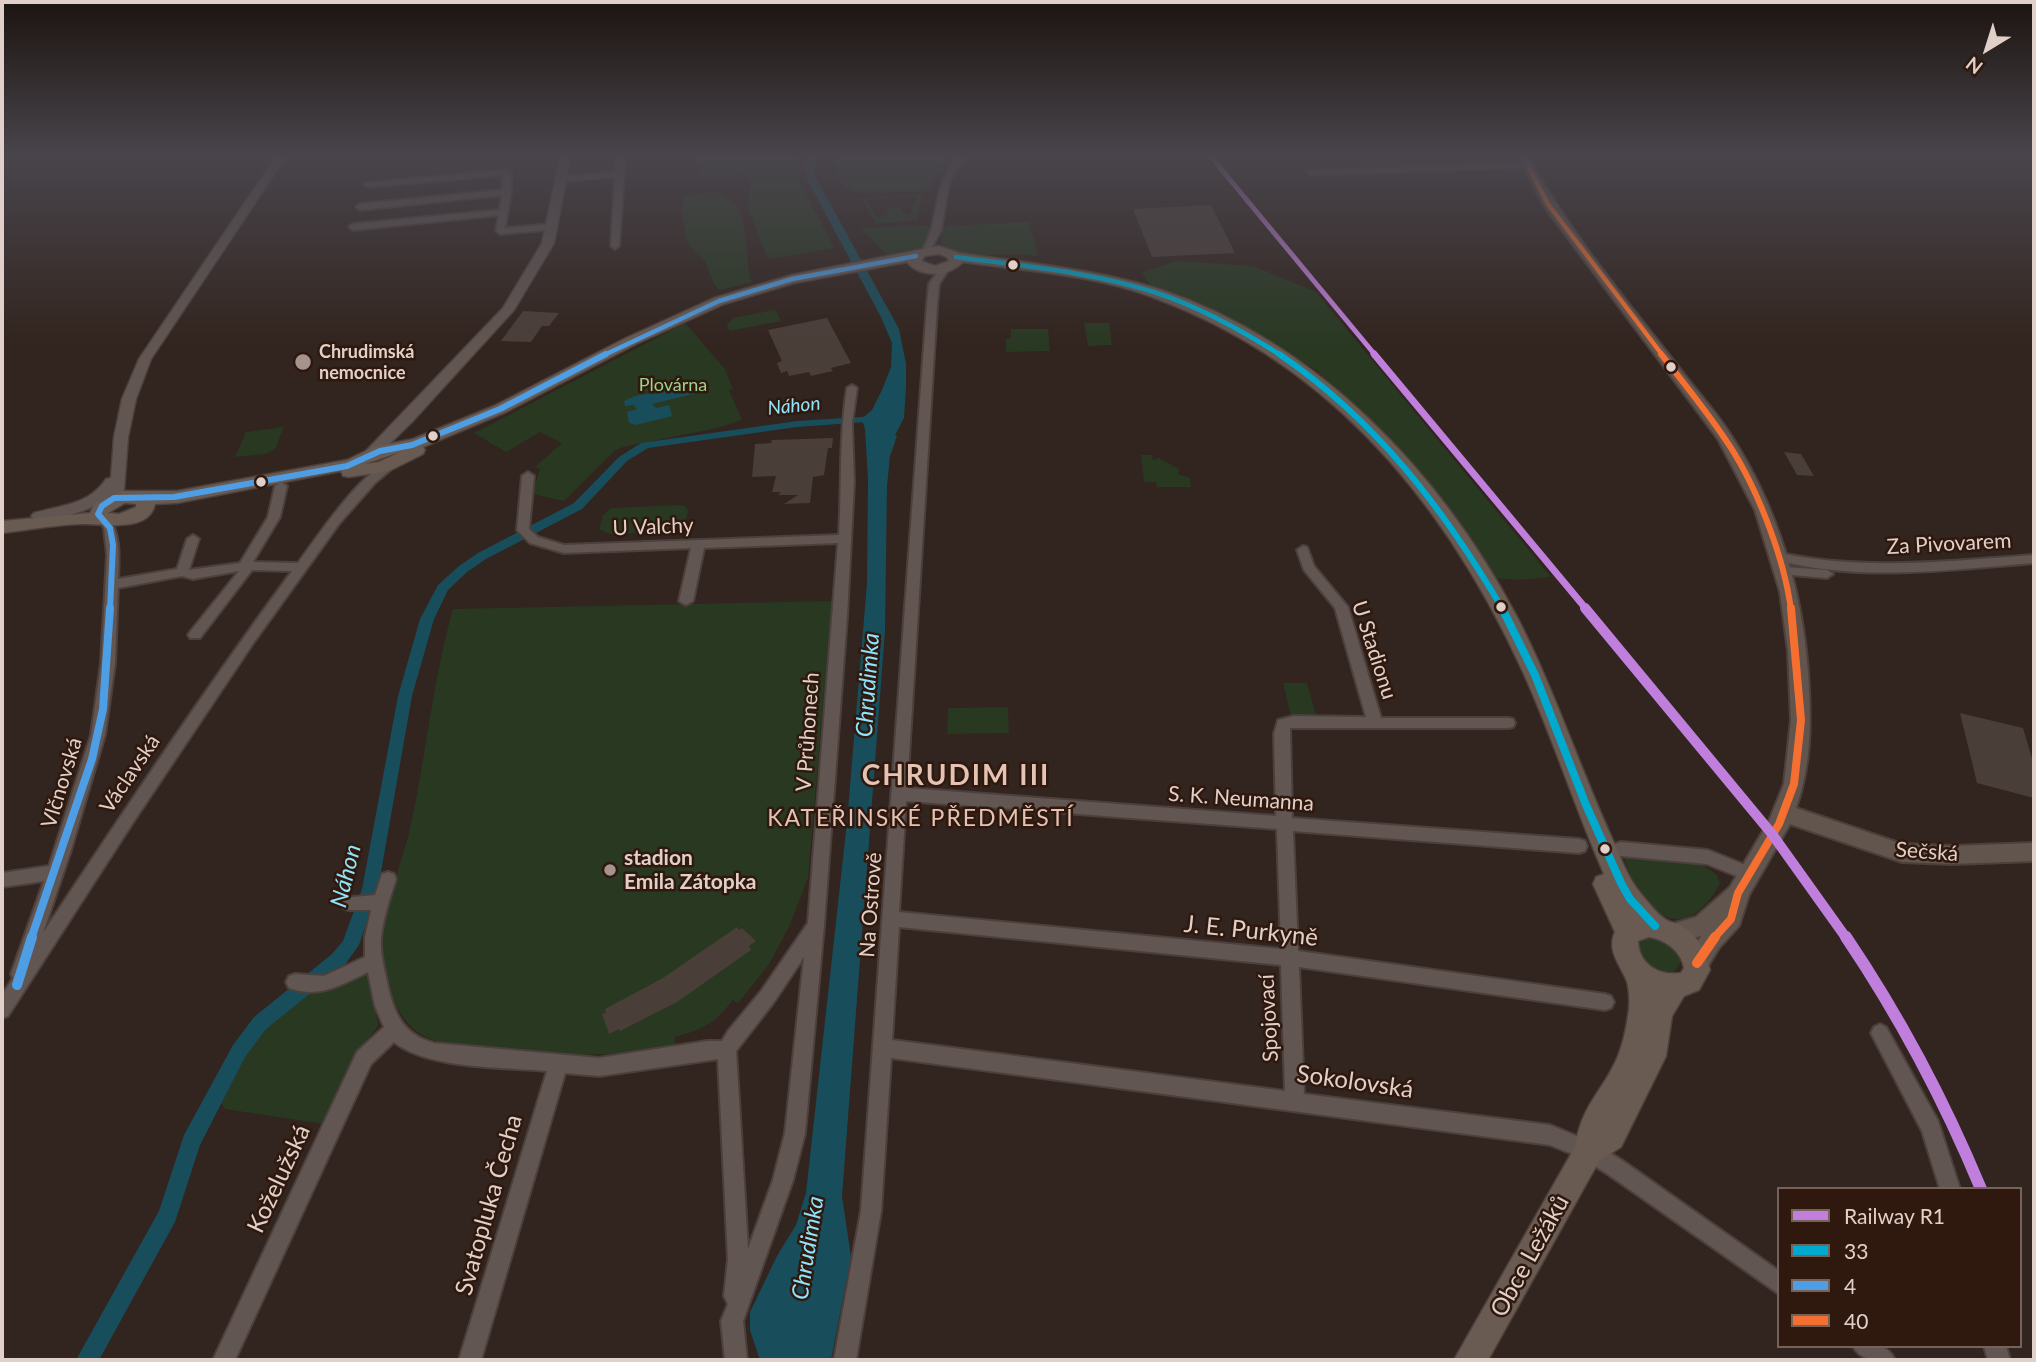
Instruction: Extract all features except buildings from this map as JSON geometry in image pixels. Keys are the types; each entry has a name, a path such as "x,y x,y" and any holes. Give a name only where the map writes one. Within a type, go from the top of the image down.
{"main road":[{"path":"1561,222 1725,438 1763,510 1782,564 1794,620 1801,720 1798,767 1784,813 1744,884 1731,919 1696,962"},
{"path":"924,265 949,260"},
{"path":"395,458 512,403 669,322 739,294 842,269 882,264 924,265 949,260 1000,263 1100,278 1146,290 1193,307 1277,352 1344,404 1381,441 1426,494 1496,597 1535,676 1591,817 1628,897 1664,930 1691,950 1697,970 1690,982 1675,987 1656,984 1639,973 1626,956 1623,947 1629,932 1643,926 1664,930 1703,925 1744,884"},
{"path":"106,507 119,520 139,506 167,498 395,458 484,422 639,341 739,294"},
{"path":"139,506 281,486 367,461"},
{"path":"2,521 106,507"},
{"path":"2,527 61,519 106,507"},
{"name":"Sečská","path":"1784,813 1902,853 1964,855 2034,852"},
{"path":"1591,817 1595,850 1602,876 1629,932"},
{"name":"Obce Ležáků","path":"1471,1360 1589,1151 1593,1124 1629,1064 1643,1006 1639,973"},
{"name":"Obce Ležáků","path":"1589,1151 1611,1137 1641,1083 1652,1056 1659,1013 1675,987"}],"street":[{"path":"39,516 100,498 110,485 129,400 145,359 237,222"},
{"path":"353,227 408,222"},
{"path":"502,222 500,231 553,227"},
{"name":"Václavská","path":"335,521 347,496 365,475 367,461 508,310 544,251 554,222"},
{"path":"615,246 616,222"},
{"path":"924,265 935,238 937,222"},
{"path":"935,238 949,260"},
{"name":"Na Ostrově","path":"845,1360 871,1211 899,794 924,265"},
{"name":"V Průhonech","path":"727,1050 816,925 844,539 848,421 852,388"},
{"path":"407,419 406,433 409,437 421,439 440,435"},
{"name":"Václavská","path":"2,1010 197,715 300,567 335,521 371,480 395,458 396,439 407,419"},
{"path":"119,454 124,491 139,506"},
{"path":"106,507 117,490 119,454"},
{"name":"U Valchy","path":"528,476 523,530 534,540 568,549 844,539"},
{"path":"195,635 245,572 274,517 281,486"},
{"name":"Vlčnovská","path":"113,555 121,532 139,506"},
{"name":"Vlčnovská","path":"18,985 27,948 55,872 98,734 108,663 113,555 106,507"},
{"path":"182,572 193,539"},
{"path":"686,601 698,545"},
{"name":"U Stadionu","path":"1283,724 1294,721 1376,723 1341,607 1308,567 1303,550"},
{"name":"Za Pivovarem","path":"1782,564 1824,574 2034,559"},
{"path":"111,585 182,572 192,575 246,566 300,567"},
{"path":"1376,723 1508,723"},
{"name":"Spojovací","path":"1283,724 1281,734 1295,1101"},
{"name":"S. K. Neumanna","path":"899,794 1579,846"},
{"path":"1621,849 1700,855 1725,861 1744,884"},
{"path":"2,880 55,872"},
{"path":"388,879 377,902 374,961 382,1001 394,1030 402,1039 421,1050 558,1065 615,1066 707,1050 727,1050 738,1258 732,1321 736,1360"},
{"path":"349,903 377,902"},
{"name":"J. E. Purkyně","path":"891,919 1289,958 1605,1002"},
{"path":"732,1321 791,1153 816,925"},
{"path":"295,982 331,982 374,961"},
{"name":"Koželužská","path":"223,1360 361,1064 369,1052 394,1030"},
{"path":"1880,1033 1931,1128 1949,1187"},
{"name":"Sokolovská","path":"882,1048 1550,1135 1589,1151 1626,1174 1777,1283"},
{"name":"Svatopluka Čecha","path":"470,1360 558,1065"},
{"path":"1867,1348 1884,1360"}],"green space":[{"path":"683,222 743,222 752,282 720,290 715,286 705,261 688,244"},
{"path":"753,222 820,222 834,248 768,259"},
{"path":"875,222 901,222 876,224"},
{"path":"1029,222 1038,256 953,252 945,247 941,239 943,228 948,226"},
{"path":"926,225 932,228 925,249 891,259 861,228"},
{"path":"1178,261 1253,266 1316,292 1551,577 1518,580 1492,578 1454,518 1374,422 1316,370 1235,320 1150,286 1142,272"},
{"path":"775,310 781,321 729,331 727,325 733,318"},
{"name":"Plovárna","path":"685,323 725,369 733,389 729,390 742,420 614,451 564,501 532,494 540,469 535,467 562,443 540,432 506,452 474,433"},
{"path":"1084,323 1109,323 1112,345 1088,346"},
{"path":"1011,329 1048,329 1050,351 1006,352 1006,339 1011,338"},
{"path":"284,427 275,449 265,454 235,457 246,432"},
{"path":"1141,455 1152,455 1153,460 1159,458 1179,469 1178,474 1190,478 1191,487 1157,487 1156,482 1144,482"},
{"path":"685,506 688,511 685,525 676,531 609,534 599,529 603,515 611,508"},
{"path":"832,601 808,878 789,927 768,966 738,1003 733,1000 708,1024 675,1037 675,1044 619,1053 533,1053 475,1047 431,1039 413,1028 398,1009 388,987 382,963 381,940 409,833 440,664 453,609"},
{"path":"1283,683 1307,683 1316,715 1291,716"},
{"path":"1008,707 1009,733 947,734 948,708"},
{"path":"1623,855 1702,862 1717,875 1720,883 1703,907 1694,914 1673,919 1652,908 1641,896"},
{"path":"1648,936 1675,946 1683,959 1672,975 1644,964 1637,945"},
{"path":"369,969 378,1026 350,1064 324,1124 225,1109 219,1100 236,1069 257,1036 282,1007 311,987"}],"water":[{"name":"Chrudimka","path":"830,222 840,222 899,329 906,364 906,387 904,418 895,435 897,436 890,456 887,486 885,631 842,1196 851,1257 831,1360 760,1360 750,1330 750,1312 777,1256 796,1225 806,1193 847,822 867,583 868,479 865,429 859,421 872,410 891,367 892,343"},
{"path":"694,384 697,393 652,404 656,408 669,405 672,416 636,425 629,423 627,412 637,409 634,405 625,406 624,401"}],"waterway":[{"name":"Náhon","path":"712,436 797,424 875,419"},
{"name":"Náhon","path":"662,442 708,436"},
{"name":"Náhon","path":"87,1360 168,1215 191,1142 239,1051 260,1023 338,960 350,945 370,889 405,696 427,619 443,588 482,556 578,506 623,459 645,445 656,443"}],"rail line":[{"name":"R1","path":"1265,222 1772,834 1862,960 1889,1004 1939,1094 1980,1187"}],"transit line":[{"name":"40","path":"1561,222 1725,438 1763,510 1789,592 1797,651 1801,720 1794,784 1779,824 1738,893 1731,919 1711,941 1697,963"},
{"name":"4","path":"17,985 92,759 103,709 108,663 113,545 110,528 98,514 107,501 122,497 177,497 347,466 380,451 412,445 500,409 631,341 719,301 792,279 916,256"},
{"name":"33","path":"956,257 1083,275 1159,294 1222,321 1281,355 1336,397 1386,445 1431,497 1470,554 1505,614 1535,675 1586,805 1621,883 1630,899 1655,926"}],"place":[{"name":"Chrudimská nemocnice","path":"303,362"},
{"name":"stadion Emila Zátopka","path":"610,870"}],"district":[{"name":"CHRUDIM III","path":"956,776"},
{"name":"KATEŘINSKÉ PŘEDMĚSTÍ","path":"921,819"}]}
